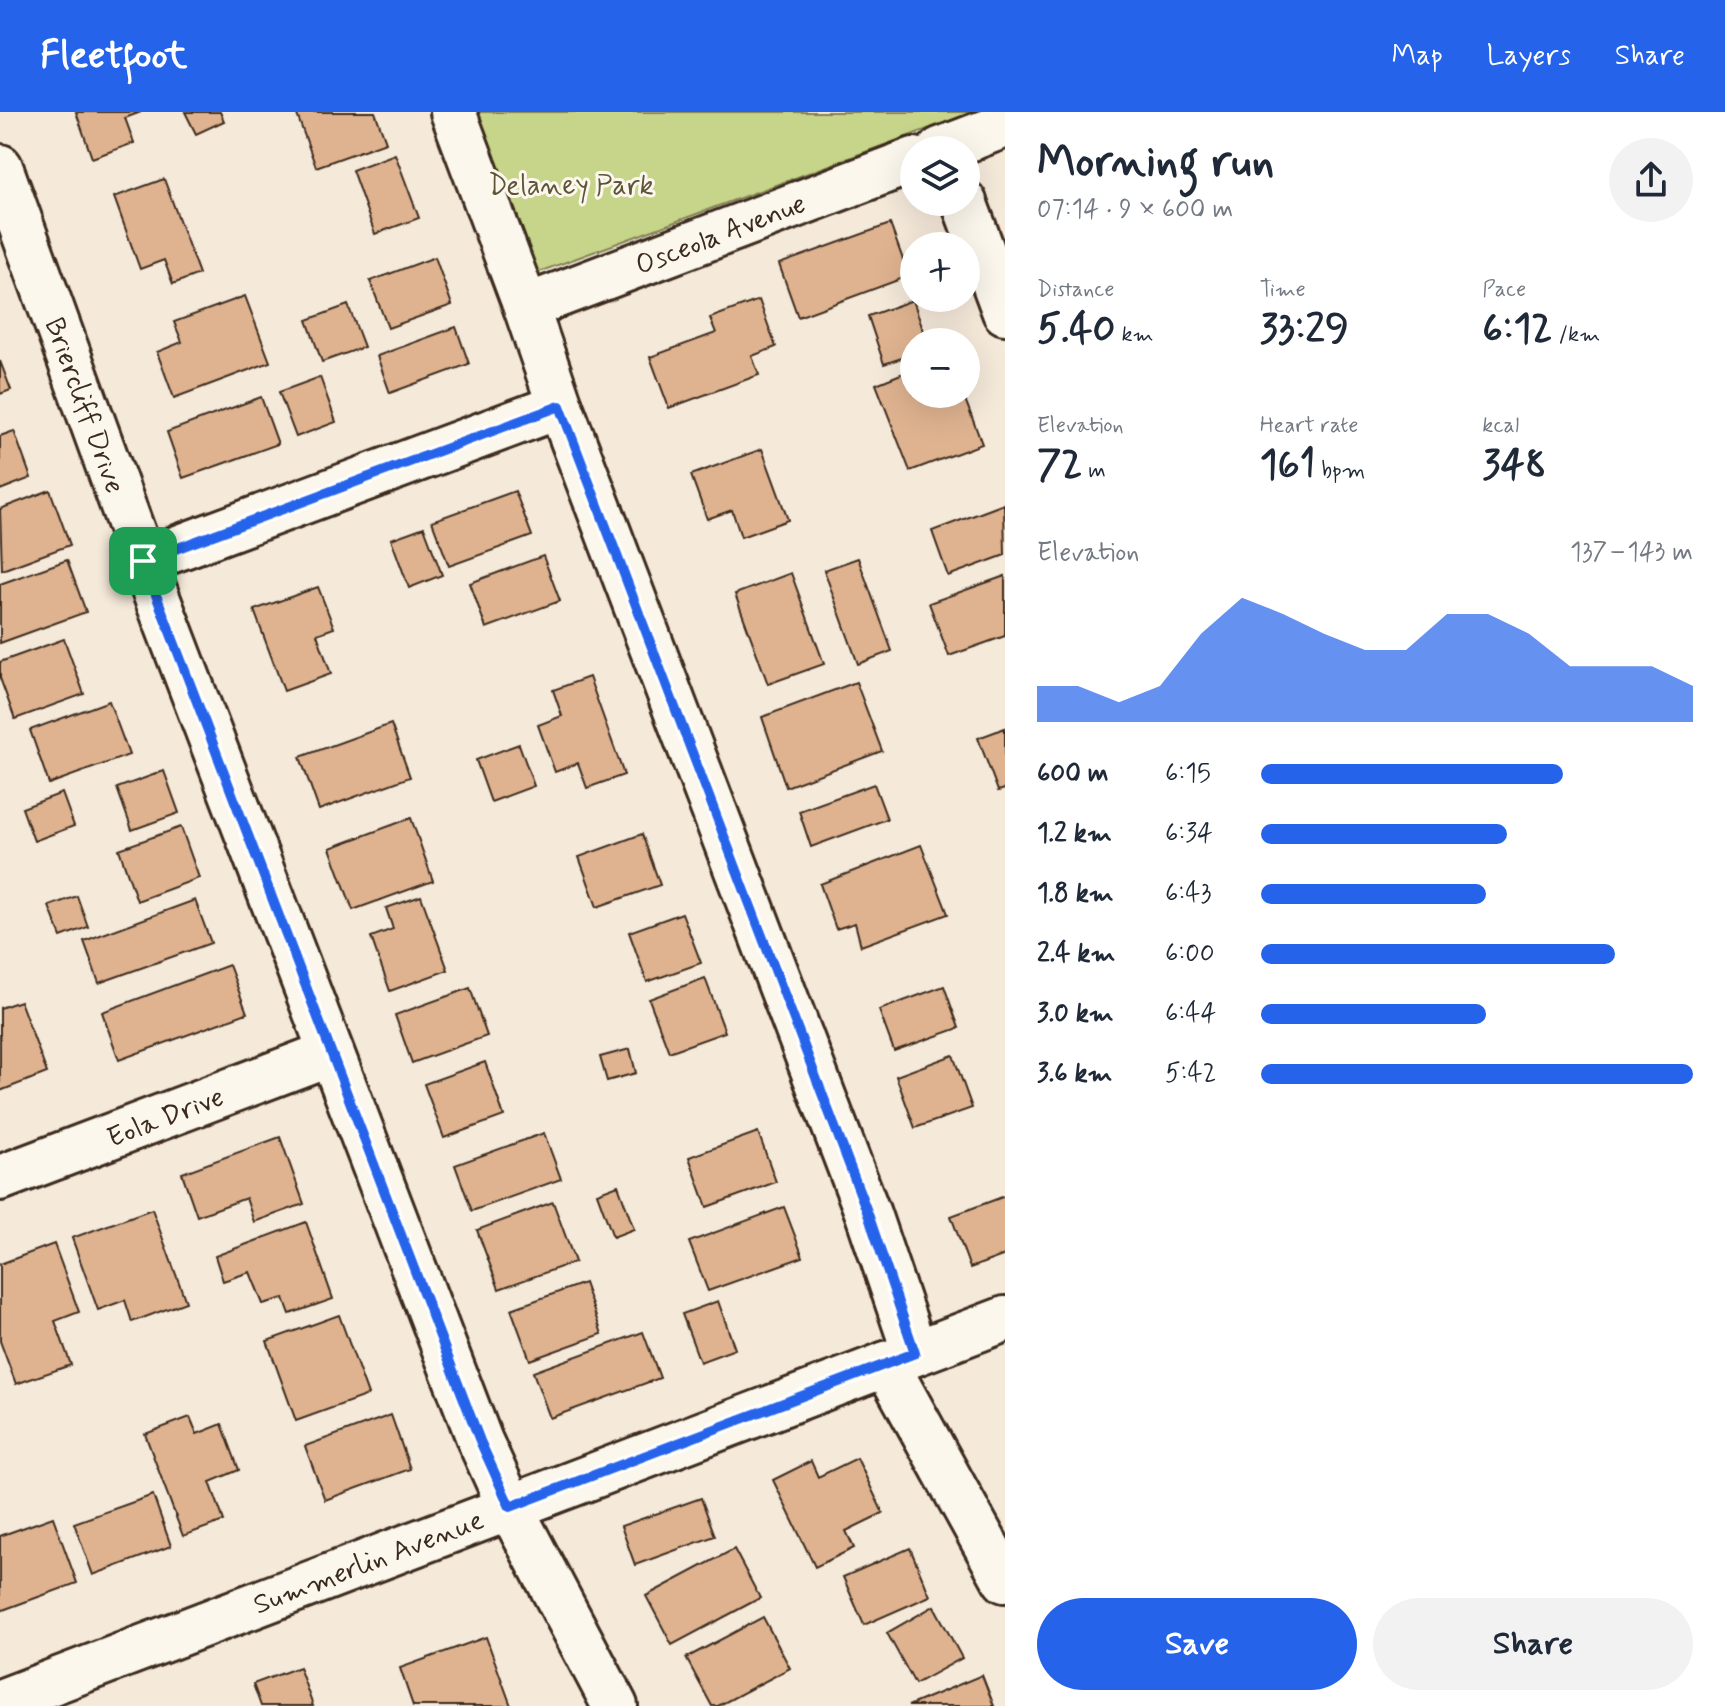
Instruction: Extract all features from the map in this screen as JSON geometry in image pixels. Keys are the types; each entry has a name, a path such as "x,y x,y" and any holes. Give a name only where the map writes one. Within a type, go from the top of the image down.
{"street":[{"path":"453,112 560,406 862,1200 901,1358 1005,1580"},
{"name":"Osceola Avenue","path":"977,136 1005,125"},
{"name":"Osceola Avenue","path":"526,307 900,166"},
{"name":"Briercliff Drive","path":"0,167 143,561 480,1441 510,1507 615,1706"},
{"path":"969,216 1005,312"},
{"path":"143,561 560,406"},
{"name":"Eola Drive","path":"0,1178 330,1053"},
{"name":"Summerlin Avenue","path":"0,1702 1005,1319"}],"green space":[{"name":"Delaney Park","path":"466,112 974,112 909,136 900,136 900,139 528,276"}],"building":[{"path":"76,112 141,112 125,118 134,143 92,158"},
{"path":"185,112 220,112 224,121 196,134"},
{"path":"296,112 375,112 386,142 316,167"},
{"path":"395,154 419,218 375,234 352,170"},
{"path":"164,179 199,274 173,284 164,260 140,269 114,197"},
{"path":"890,224 900,251 900,279 798,317 779,264"},
{"path":"435,257 452,305 388,328 370,281"},
{"path":"245,296 270,362 174,398 157,352 182,342 174,322"},
{"path":"759,300 776,347 752,356 759,375 669,408 650,357 716,333 710,318"},
{"path":"348,305 364,347 322,362 307,320"},
{"path":"900,305 900,312 917,312 922,328 900,328 900,359 884,364 868,316"},
{"path":"456,327 469,364 390,393 377,356"},
{"path":"0,361 11,390 0,394"},
{"path":"900,374 900,408 968,408 982,444 910,471 876,384"},
{"path":"320,377 336,422 296,437 279,392"},
{"path":"261,397 278,444 183,478 167,432"},
{"path":"14,431 31,478 0,490 0,436"},
{"path":"762,449 788,520 741,537 732,510 707,519 691,475"},
{"path":"50,490 70,545 2,570 0,509"},
{"path":"515,491 532,536 449,566 432,521"},
{"path":"1004,504 1005,555 948,576 932,531"},
{"path":"424,527 442,575 409,588 391,539"},
{"path":"543,556 560,601 486,628 470,583"},
{"path":"858,558 892,651 858,664 824,570"},
{"path":"67,560 86,612 0,643 0,584"},
{"path":"791,573 824,664 768,684 735,594"},
{"path":"1005,576 1005,636 949,656 929,603"},
{"path":"318,587 334,628 317,634 331,674 284,691 254,610"},
{"path":"64,639 84,694 15,719 0,678 0,662"},
{"path":"589,677 624,775 587,788 578,763 555,772 538,725 562,716 553,690"},
{"path":"856,682 882,751 786,787 762,717"},
{"path":"109,701 129,755 49,784 30,730"},
{"path":"391,724 410,777 319,810 300,757"},
{"path":"1005,728 1005,789 998,791 978,738"},
{"path":"519,744 534,786 491,802 476,760"},
{"path":"164,771 179,813 132,830 117,788"},
{"path":"874,784 887,819 811,847 799,811"},
{"path":"62,793 74,826 34,841 22,808"},
{"path":"411,818 433,881 353,910 330,848"},
{"path":"181,827 199,878 137,901 119,849"},
{"path":"642,834 660,885 597,907 579,857"},
{"path":"921,845 948,914 861,946 855,923 836,929 820,884"},
{"path":"77,896 88,927 61,937 49,906"},
{"path":"421,896 448,970 390,991 371,937 393,929 386,908"},
{"path":"195,900 211,943 99,983 84,941"},
{"path":"682,913 701,963 647,982 629,932"},
{"path":"229,965 247,1013 119,1060 102,1012"},
{"path":"705,978 725,1032 669,1052 649,999"},
{"path":"944,986 959,1028 894,1051 879,1010"},
{"path":"470,988 487,1036 412,1063 395,1015"},
{"path":"20,1001 47,1073 0,1091 0,1008"},
{"path":"630,1049 636,1073 607,1081 600,1057"},
{"path":"953,1055 972,1108 915,1128 896,1076"},
{"path":"485,1062 504,1116 444,1138 424,1084"},
{"path":"758,1132 776,1182 707,1207 689,1157"},
{"path":"544,1133 561,1179 472,1211 455,1165"},
{"path":"280,1137 304,1204 254,1222 246,1198 197,1216 182,1173"},
{"path":"618,1185 634,1229 613,1237 597,1193"},
{"path":"1005,1196 1005,1255 970,1268 951,1216"},
{"path":"553,1202 575,1262 499,1289 477,1230"},
{"path":"784,1207 803,1257 708,1291 689,1242"},
{"path":"152,1209 186,1302 132,1322 125,1300 98,1310 72,1238"},
{"path":"306,1222 333,1299 290,1314 284,1298 263,1304 250,1272 223,1281 215,1256"},
{"path":"54,1244 79,1312 55,1321 71,1365 16,1384 0,1341 0,1264"},
{"path":"584,1283 602,1334 530,1360 511,1309"},
{"path":"718,1301 735,1349 700,1362 682,1314"},
{"path":"339,1315 368,1395 296,1421 267,1341"},
{"path":"643,1332 660,1378 550,1418 533,1372"},
{"path":"391,1415 410,1469 325,1500 305,1446"},
{"path":"190,1417 197,1434 222,1424 239,1470 210,1482 224,1521 183,1536 145,1434"},
{"path":"857,1458 883,1513 846,1531 854,1548 815,1567 773,1480 811,1461 818,1477"},
{"path":"153,1495 171,1546 93,1575 74,1523"},
{"path":"701,1498 715,1536 635,1565 621,1526"},
{"path":"53,1517 77,1583 0,1611 0,1536"},
{"path":"910,1548 930,1596 864,1625 843,1577"},
{"path":"734,1549 760,1598 672,1645 646,1596"},
{"path":"934,1606 962,1658 915,1684 887,1633"},
{"path":"763,1617 790,1668 718,1706 712,1706 686,1658"},
{"path":"486,1637 511,1706 413,1706 400,1668"},
{"path":"299,1667 313,1706 261,1706 253,1684"},
{"path":"982,1675 994,1706 908,1706"}],"route":[{"path":"560,406 868,1214 915,1353 510,1507 480,1441 143,561 560,406"}]}
